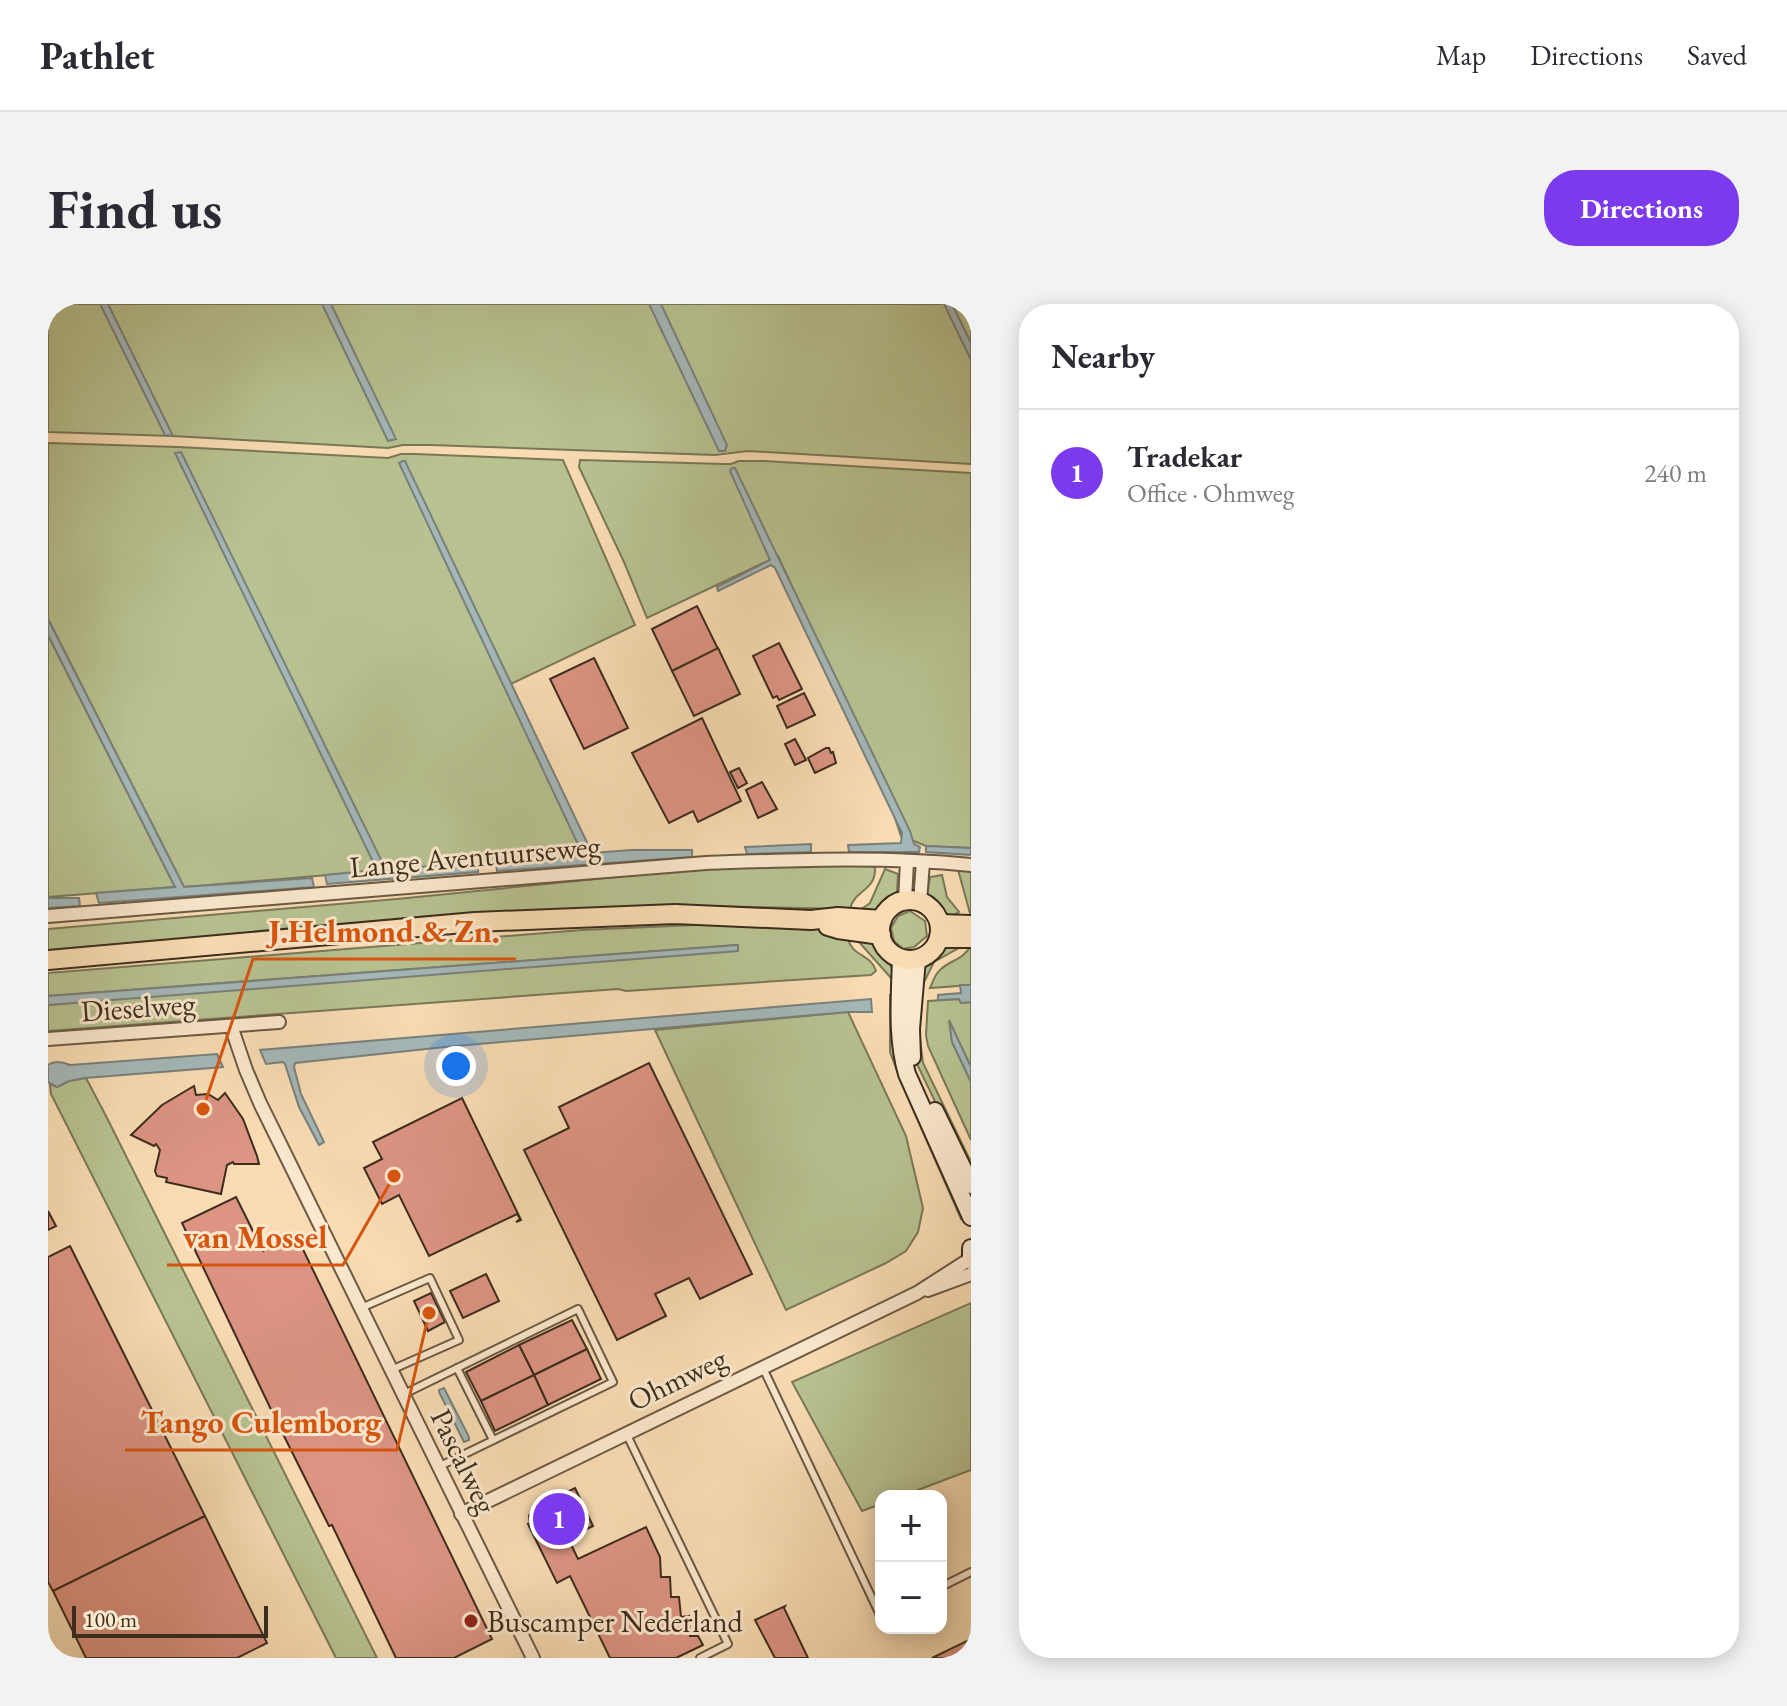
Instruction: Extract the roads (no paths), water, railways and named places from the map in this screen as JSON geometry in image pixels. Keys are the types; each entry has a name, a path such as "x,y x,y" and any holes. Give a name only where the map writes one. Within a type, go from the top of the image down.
{"main road":[{"path":"912,901 933,910 939,931 931,952 909,959 888,949 881,928 890,907 912,901"},
{"path":"48,960 475,922 675,914 811,920 838,929 881,928"},
{"path":"939,931 971,925"},
{"path":"939,931 971,938"}],"street":[{"name":"Lange Aventuurseweg","path":"48,916 706,863 776,860 971,865"},
{"path":"907,862 912,901"},
{"path":"912,901 923,862"},
{"path":"909,959 914,1066 971,1185"},
{"path":"909,959 899,1033 903,1062 971,1217"},
{"name":"Dieselweg","path":"48,1039 279,1022"},
{"name":"Pascalweg","path":"231,1026 260,1103 533,1658"},
{"path":"971,1248 971,1260"},
{"name":"Ohmweg","path":"461,1514 917,1293 971,1260"},
{"name":"Ohmweg","path":"917,1293 971,1274"}],"lane":[{"path":"361,1308 430,1278 459,1340 391,1370"},
{"path":"403,1395 578,1309 613,1382 438,1467"},
{"path":"762,1367 875,1604"},
{"path":"457,1368 493,1440"},
{"path":"626,1433 728,1644 700,1658"},
{"path":"947,1584 971,1572"}],"place":[{"name":"J.Helmond & Zn.","path":"203,1109"},
{"name":"van Mossel","path":"394,1176"},
{"name":"Tango Culemborg","path":"429,1313"},
{"name":"Tradekar","path":"559,1519"},
{"name":"Buscamper Nederland","path":"471,1621"}]}
